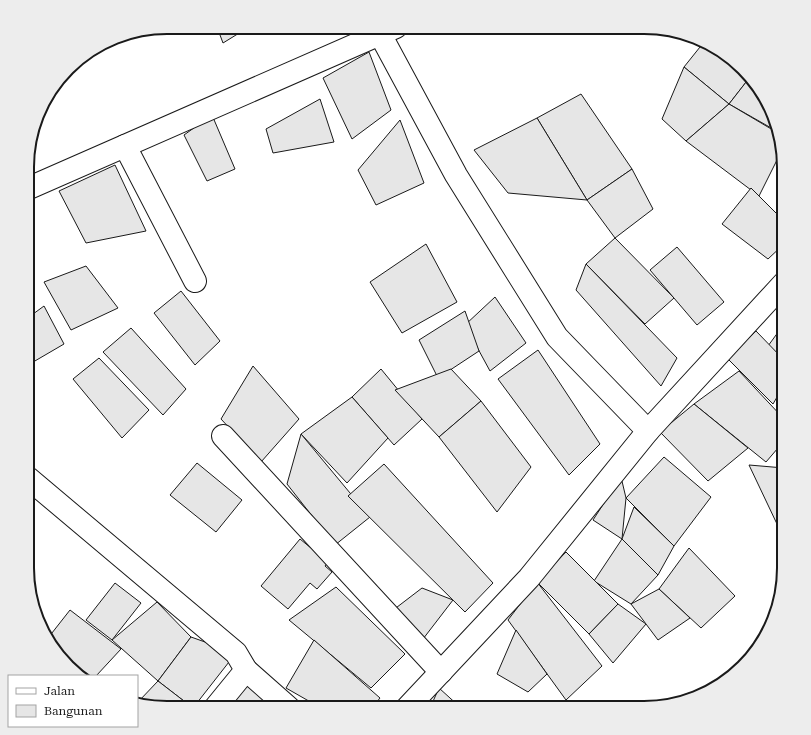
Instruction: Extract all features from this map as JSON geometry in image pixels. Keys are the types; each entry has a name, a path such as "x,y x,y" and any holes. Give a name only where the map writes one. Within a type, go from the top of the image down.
{"street":[{"path":"34,186 381,34"},
{"path":"389,34 456,175 557,337 648,431"},
{"path":"125,146 195,281"},
{"path":"414,701 528,578 648,431 777,291"},
{"path":"223,436 441,672"},
{"path":"34,483 236,653 246,670 281,701"},
{"path":"221,701 246,670"}],"building":[{"path":"220,34 238,34 223,43"},
{"path":"700,47 725,62 746,82 729,104 684,67"},
{"path":"369,52 391,110 352,139 323,78"},
{"path":"684,67 729,104 686,141 662,119"},
{"path":"746,82 767,116 770,128 729,104"},
{"path":"581,94 632,169 587,200 537,118"},
{"path":"320,99 334,142 273,153 266,129"},
{"path":"729,104 771,129 777,160 759,196 686,141"},
{"path":"212,115 235,169 207,181 184,135"},
{"path":"537,118 587,200 508,193 474,150"},
{"path":"400,120 424,183 376,205 358,170"},
{"path":"115,165 146,231 86,243 59,191"},
{"path":"632,169 653,209 615,238 587,200"},
{"path":"751,188 777,214 777,251 768,259 722,224"},
{"path":"615,238 674,298 645,324 586,264"},
{"path":"426,244 457,302 402,333 370,282"},
{"path":"677,247 724,302 697,325 650,270"},
{"path":"586,264 677,358 661,386 576,290"},
{"path":"86,266 118,308 71,330 44,282"},
{"path":"181,291 220,341 195,365 154,313"},
{"path":"495,297 526,343 490,371 465,325"},
{"path":"44,306 64,344 34,362 34,313"},
{"path":"465,311 479,351 438,378 419,340"},
{"path":"131,328 186,389 163,415 103,352"},
{"path":"756,331 777,353 777,397 773,404 728,359"},
{"path":"777,334 777,354 768,346"},
{"path":"538,350 600,444 569,475 498,379"},
{"path":"99,358 149,410 122,438 73,379"},
{"path":"253,366 299,419 261,462 221,419"},
{"path":"381,369 422,419 394,445 352,397"},
{"path":"451,369 481,401 439,437 395,390"},
{"path":"739,371 777,412 777,449 766,462 694,404"},
{"path":"352,397 388,438 347,483 301,434"},
{"path":"481,401 531,467 497,512 439,437"},
{"path":"694,404 748,448 708,481 660,432"},
{"path":"301,434 370,517 335,545 287,484"},
{"path":"664,457 711,497 674,546 626,498"},
{"path":"197,463 242,500 216,532 170,495"},
{"path":"384,464 493,583 465,612 348,496"},
{"path":"749,465 777,467 777,524"},
{"path":"621,477 626,498 622,539 593,520"},
{"path":"634,507 674,546 658,575 622,539"},
{"path":"300,539 328,562 325,566 332,572 317,589 310,583 288,609 261,586"},
{"path":"622,539 658,575 631,604 594,581"},
{"path":"689,548 735,596 701,628 659,589"},
{"path":"566,552 618,604 589,634 537,582"},
{"path":"537,582 602,666 566,700 508,620"},
{"path":"115,583 141,603 112,640 86,620"},
{"path":"336,587 405,654 371,688 289,620"},
{"path":"422,588 453,600 423,639 388,614"},
{"path":"659,589 690,618 658,640 631,604"},
{"path":"157,602 191,637 158,681 112,640"},
{"path":"618,604 646,624 613,663 589,634"},
{"path":"70,610 121,649 97,675 89,675 67,656 51,634"},
{"path":"516,630 547,674 528,692 497,674"},
{"path":"191,637 236,653 198,701 184,701 158,681"},
{"path":"314,640 380,698 378,701 309,701 286,688"},
{"path":"255,677 270,701 234,701"},
{"path":"158,681 184,701 150,700 142,698"},
{"path":"439,688 453,701 433,701"}]}
